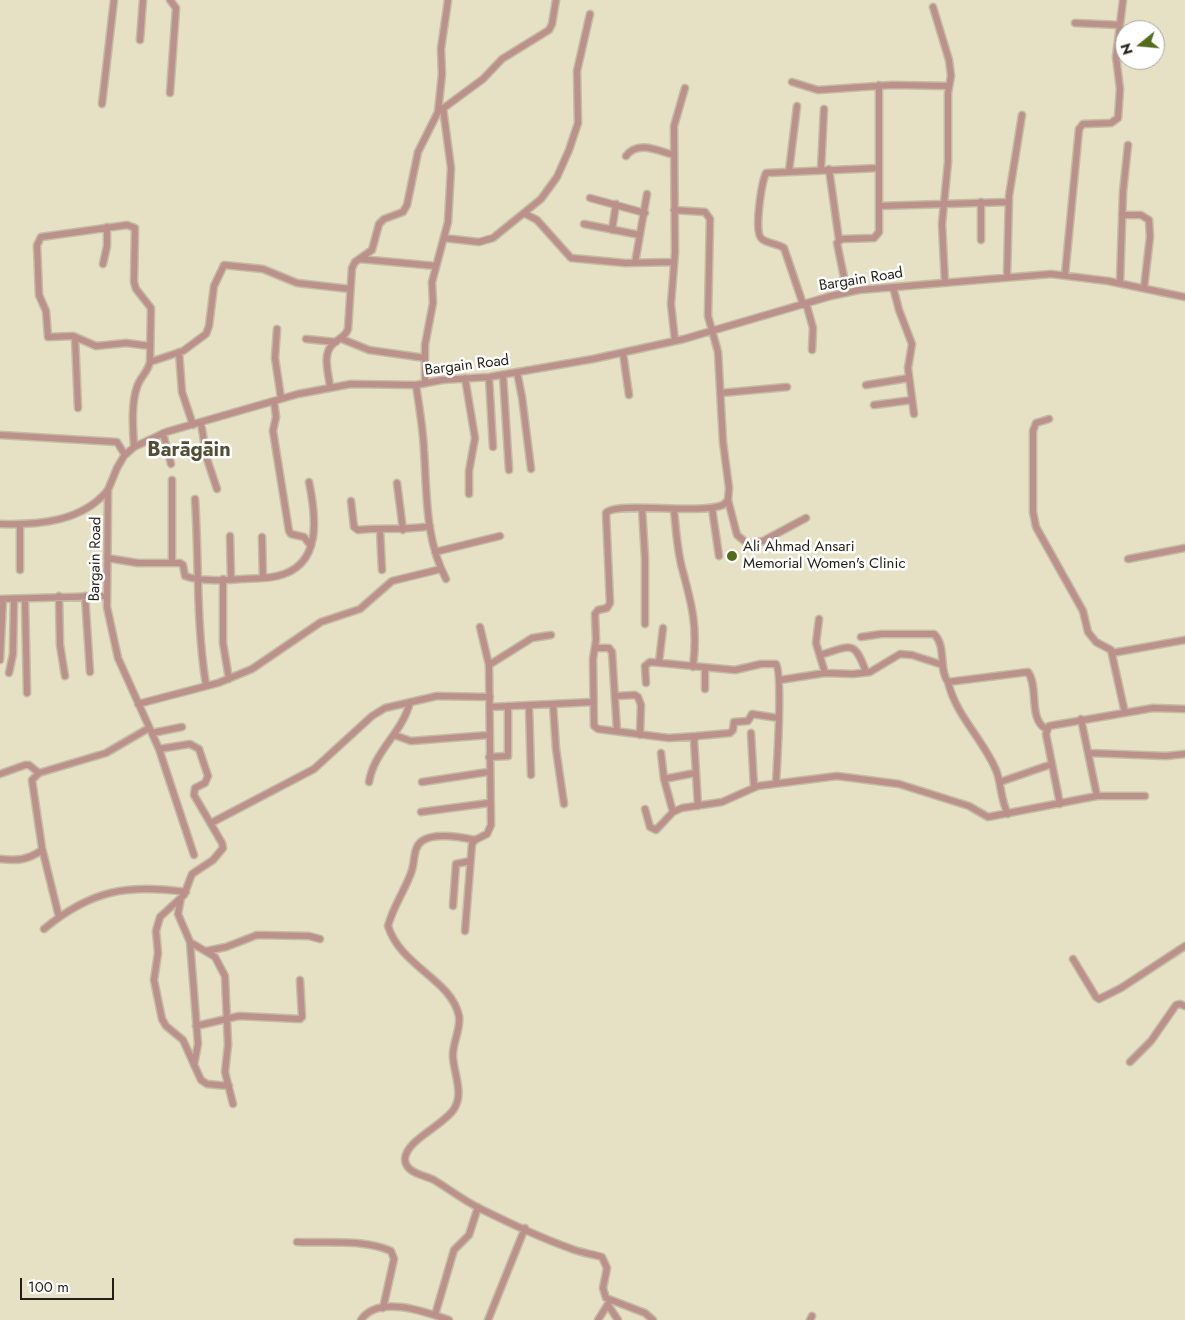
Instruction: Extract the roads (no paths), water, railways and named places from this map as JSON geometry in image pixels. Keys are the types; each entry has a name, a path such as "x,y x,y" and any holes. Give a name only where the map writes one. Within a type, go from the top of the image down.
{"street":[{"path":"102,104 114,0"},
{"path":"140,40 143,0"},
{"path":"170,0 176,8 170,93"},
{"path":"425,383 425,358 429,320 433,303 432,282 444,238 451,168 440,110 441,49 448,0"},
{"path":"330,388 327,353 330,346 339,340 348,329 352,268 360,258 372,250 379,224 384,219 403,212 407,205 418,152 440,110 483,79 502,59 549,30 552,24 556,0"},
{"path":"1121,20 1123,0"},
{"path":"933,7 949,60 951,76 942,230 945,283"},
{"path":"444,238 487,241 541,199 557,177 575,134 579,110 577,71 590,14"},
{"path":"1075,23 1115,25"},
{"path":"1065,275 1079,130 1083,124 1110,123 1118,118 1120,89 1118,70"},
{"path":"792,82 818,90 878,85 949,86"},
{"path":"839,240 869,239 877,236 880,206 878,85"},
{"path":"675,341 671,304 674,262 674,126 684,88"},
{"path":"789,171 797,106"},
{"path":"821,170 824,108"},
{"path":"1007,277 1008,202 1022,115"},
{"path":"1120,283 1122,215 1128,145"},
{"path":"626,156 632,149 640,147 674,155"},
{"path":"812,350 813,328 784,248 762,239 757,230 766,173 879,168"},
{"path":"829,169 839,240 836,247 846,292"},
{"path":"635,263 647,194"},
{"path":"590,198 644,213"},
{"path":"981,202 981,240"},
{"path":"880,206 1008,202"},
{"path":"612,230 616,204"},
{"path":"674,210 705,212 710,219 708,307 720,360 723,442 730,488 728,500 737,535 748,544 759,542 806,518"},
{"path":"524,212 537,220 570,258 635,263 674,262"},
{"path":"1122,215 1141,215 1149,220 1150,237 1144,288"},
{"path":"584,224 640,235"},
{"path":"134,447 134,397 139,381 150,362 151,308 136,289 134,282 135,228 127,225 107,227 41,237 38,240 39,295 46,311 48,338 75,337 96,346 126,343 150,346"},
{"path":"102,264 107,246 107,227"},
{"path":"360,258 436,266"},
{"path":"150,362 179,352 202,338 208,330 214,286 224,265 264,269 297,283 312,286 350,289"},
{"name":"Bargain Road","path":"194,855 188,840 181,810 168,781 159,749 118,658 106,596 108,490 117,468 125,455 134,447 163,433 277,399 330,388 365,384 416,385 465,378 489,377 623,353 713,331 846,292 1007,277 1065,275 1120,283 1185,297"},
{"path":"893,287 899,310 912,344 908,364 914,414"},
{"path":"277,329 275,358 277,399 273,431 289,531 291,534 304,537 311,546"},
{"path":"75,337 78,408"},
{"path":"306,339 339,340 369,350 425,358"},
{"path":"179,352 182,392 193,424"},
{"path":"623,353 629,395"},
{"path":"517,372 532,470"},
{"path":"503,375 508,470"},
{"path":"489,377 493,447"},
{"path":"465,378 476,438 469,471 469,494"},
{"path":"866,385 910,378"},
{"path":"416,385 423,440 430,526 435,552 446,579"},
{"path":"721,393 787,387"},
{"path":"874,405 912,400"},
{"path":"1049,419 1036,423 1033,431 1034,520 1050,554 1083,611 1088,632 1092,638 1112,653 1125,713"},
{"path":"201,422 207,460 217,490"},
{"path":"163,433 171,464"},
{"path":"0,435 117,442 125,455"},
{"path":"172,480 172,563"},
{"path":"107,558 138,563 172,563 183,565 185,576 199,578 276,577 302,561 311,546 315,520 309,482"},
{"path":"397,482 403,530"},
{"path":"0,524 49,521 77,514 102,498 108,490"},
{"path":"196,498 200,646 206,685"},
{"path":"728,500 723,505 712,508 674,510 612,509 606,513 610,603 607,608 598,610 595,614 595,648 592,659 594,726 598,729 669,738 730,733 733,730 734,722 748,722 752,714 778,718"},
{"path":"350,501 356,529 403,530 430,526"},
{"path":"642,508 645,558 645,624"},
{"path":"712,508 719,556"},
{"path":"674,510 681,560 689,588 694,617 695,648 693,667"},
{"path":"20,524 20,570"},
{"path":"380,529 382,570"},
{"path":"230,536 231,579"},
{"path":"435,552 500,536"},
{"path":"262,537 262,578"},
{"path":"1128,559 1185,548"},
{"path":"138,704 229,679 266,661 321,622 360,609 392,581 441,569"},
{"path":"223,579 223,643 229,679"},
{"path":"58,596 60,646 65,676"},
{"path":"85,596 90,672"},
{"path":"0,660 1,599 106,596"},
{"path":"9,673 13,654 14,599"},
{"path":"25,599 27,693"},
{"path":"819,619 816,638 825,673"},
{"path":"465,931 470,849 475,840 487,834 490,829 488,772 489,665 480,627"},
{"path":"659,662 663,628"},
{"path":"860,637 881,634 934,634 939,641 948,682 960,712 993,763 1000,782 1002,800 1008,814"},
{"path":"489,665 532,638 551,635"},
{"path":"1112,653 1185,640"},
{"path":"595,648 611,650 616,696 617,731"},
{"path":"820,655 844,648 854,648 859,653 866,672"},
{"path":"780,680 825,673 866,672 876,669 900,654 912,655 943,665"},
{"path":"646,683 646,663 659,662 693,667 738,670 772,664 778,666 780,680 776,783"},
{"path":"705,668 705,689"},
{"path":"948,682 1028,672 1032,679 1038,718 1046,729 1060,804"},
{"path":"616,696 635,695 638,697 641,705 640,735"},
{"path":"211,823 314,769 379,711 437,696 490,697"},
{"path":"369,782 375,761 405,719 410,702"},
{"path":"490,707 593,702"},
{"path":"553,704 556,749 564,804"},
{"path":"529,705 531,775"},
{"path":"489,757 508,756 508,706"},
{"path":"1046,729 1054,724 1153,708 1185,709"},
{"path":"1082,719 1097,796"},
{"path":"59,917 42,850 32,780 39,773 106,753 151,731 182,727"},
{"path":"751,733 754,787"},
{"path":"394,735 411,741 489,735"},
{"path":"697,736 694,740 698,806"},
{"path":"159,749 190,744 199,749 208,776 204,783 196,788 194,795 223,848 213,860 192,874 178,914 190,942 198,1054 194,1065"},
{"path":"1089,753 1166,756 1185,754"},
{"path":"661,754 664,779 673,812"},
{"path":"1000,782 1052,764"},
{"path":"0,774 24,765 29,765 39,773"},
{"path":"422,782 488,772"},
{"path":"664,779 695,773"},
{"path":"645,809 650,827 653,830 658,829 673,812 682,808 722,802 754,787 837,776 890,782 969,806 988,817 1097,796 1145,796"},
{"path":"420,812 489,804"},
{"path":"475,840 458,837 432,838 420,842 413,868 388,926 395,943 405,955 450,996 459,1020 453,1050 458,1088 458,1099 455,1108 448,1117 408,1148 405,1160 406,1166 411,1171 433,1180 478,1207 571,1249 605,1259 607,1274 604,1294 618,1320"},
{"path":"0,859 23,860 32,857 42,850"},
{"path":"453,906 456,864 470,861"},
{"path":"44,929 59,917 89,899 121,889 184,894"},
{"path":"184,894 165,911 158,922 158,953 154,980 162,1019 166,1026 183,1040 201,1080 207,1084 229,1086"},
{"path":"206,951 226,947 257,936 309,936 320,939"},
{"path":"190,942 214,957 225,976 228,1046 225,1072 233,1104"},
{"path":"1073,959 1096,997 1102,999 1185,946"},
{"path":"196,1026 252,1015 300,1020 302,1017 300,980"},
{"path":"1130,1062 1152,1041 1176,1005 1185,1006"},
{"path":"435,1315 454,1250 469,1235 478,1207"},
{"path":"488,1320 525,1228"},
{"path":"297,1242 361,1244 380,1247 391,1252 394,1259 383,1308"},
{"path":"598,1320 609,1303"},
{"path":"609,1303 645,1313 653,1320"},
{"path":"361,1320 372,1310 402,1308 449,1320"}],"place":[{"name":"Ali Ahmad Ansari Memorial Women's Clinic","path":"732,556"}],"district":[{"name":"Barāgāin","path":"189,451"}]}
